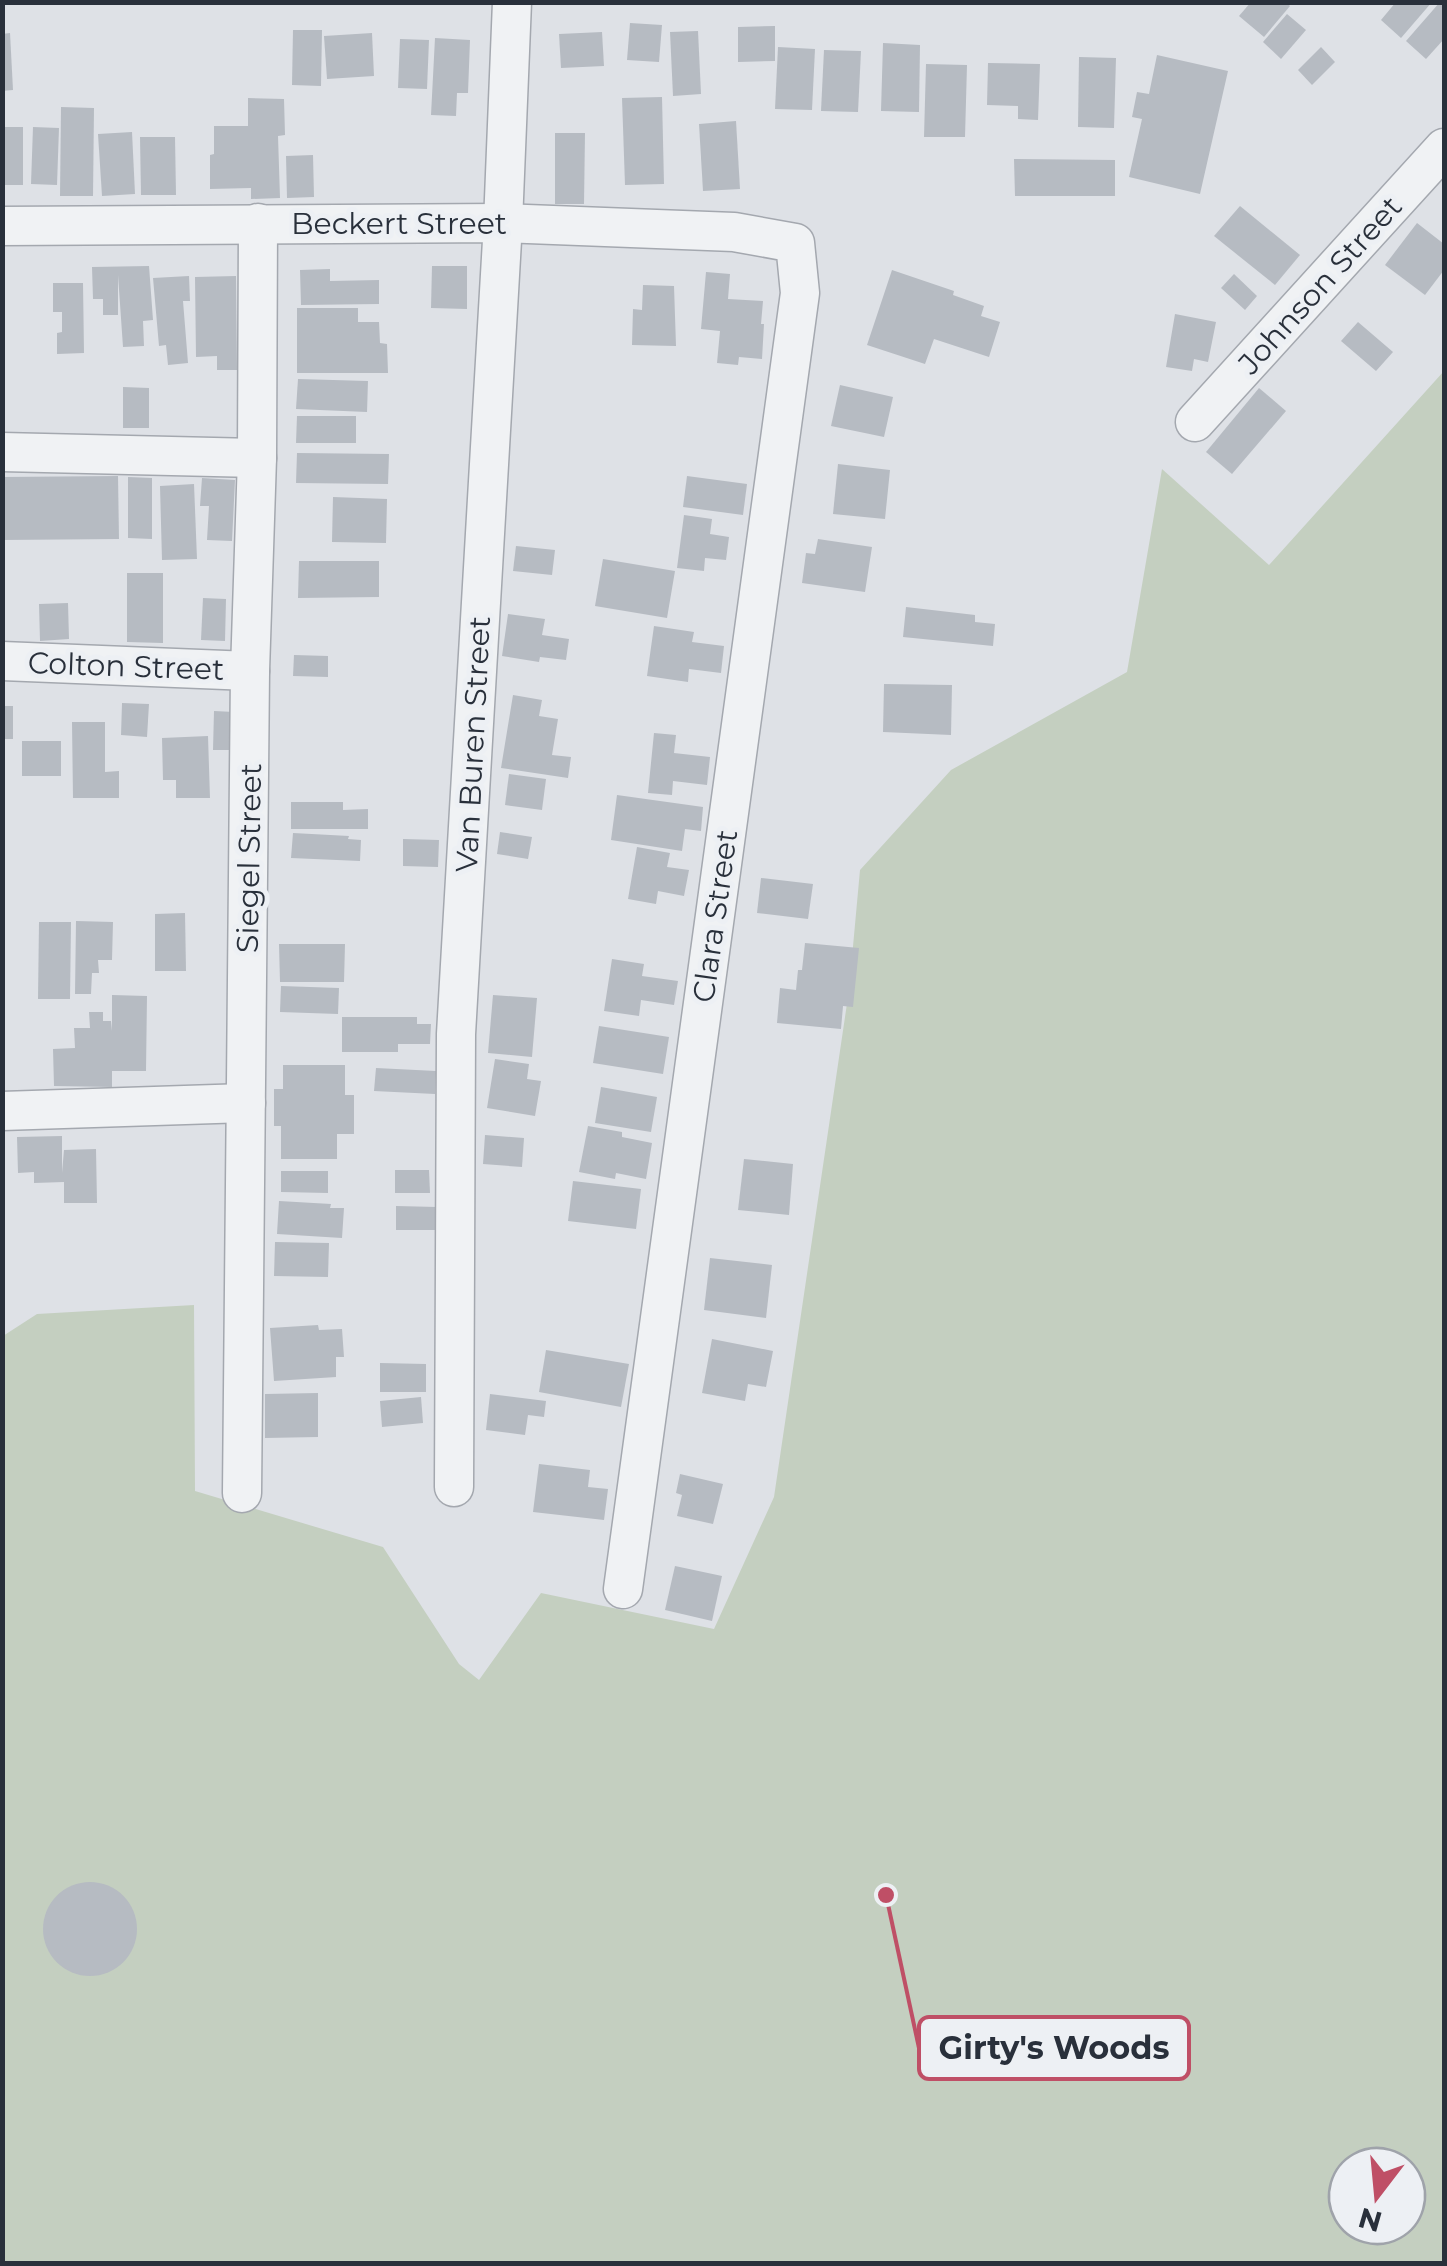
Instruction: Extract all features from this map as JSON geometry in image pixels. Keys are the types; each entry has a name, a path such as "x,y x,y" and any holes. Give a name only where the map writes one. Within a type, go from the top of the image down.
{"street":[{"name":"Van Buren Street","path":"454,1487 456,1034 512,2"},
{"name":"Johnson Street","path":"1195,422 1444,148"},
{"name":"Siegel Street","path":"242,1493 258,223"},
{"name":"Beckert Street","path":"2,226 502,223 734,232 795,243"},
{"name":"Clara Street","path":"623,1589 800,293 795,243"},
{"path":"2,452 257,458"},
{"name":"Colton Street","path":"2,661 250,670"},
{"path":"2,1111 246,1102"}],"green space":[{"path":"1444,371 1444,2263 3,2264 3,1336 37,1314 194,1305 195,1491 383,1547 459,1664 479,1680 541,1593 714,1629 774,1497 849,990 860,870 951,770 1127,672 1162,469 1269,565"}],"building":[{"path":"1251,2 1286,2 1290,6 1264,37 1239,16"},
{"path":"1396,2 1432,2 1401,38 1381,20"},
{"path":"1444,2 1444,39 1426,59 1406,41"},
{"path":"1287,14 1306,30 1281,59 1263,42"},
{"path":"630,23 662,25 659,62 627,60"},
{"path":"775,26 775,61 738,62 738,27"},
{"path":"293,30 322,30 321,86 292,85"},
{"path":"698,31 701,94 673,96 670,32"},
{"path":"602,32 604,66 561,68 559,34"},
{"path":"10,33 13,90 2,91 2,34"},
{"path":"372,33 374,76 327,79 324,36"},
{"path":"435,38 470,40 468,93 457,93 456,116 431,115"},
{"path":"400,39 429,40 427,89 398,88"},
{"path":"883,43 920,45 919,112 881,111"},
{"path":"778,47 815,49 812,110 775,109"},
{"path":"1321,47 1335,62 1312,85 1298,70"},
{"path":"824,50 861,51 858,112 821,111"},
{"path":"1157,55 1228,71 1200,194 1129,177 1142,119 1132,117 1137,92 1149,94"},
{"path":"1079,57 1116,58 1114,128 1078,127"},
{"path":"988,63 1040,64 1038,120 1018,119 1018,106 987,105"},
{"path":"926,64 967,65 965,137 924,137"},
{"path":"662,97 664,184 625,185 622,98"},
{"path":"248,98 284,99 285,135 278,136 280,198 251,199 251,188 210,189 214,126 248,126"},
{"path":"61,107 94,108 93,196 60,196"},
{"path":"736,121 740,189 703,191 699,124"},
{"path":"2,127 23,127 23,185 2,185"},
{"path":"33,127 59,128 57,185 31,184"},
{"path":"132,132 135,194 102,196 98,134"},
{"path":"555,133 585,133 584,204 555,204"},
{"path":"140,137 175,137 176,195 141,195"},
{"path":"313,155 314,197 287,198 286,156"},
{"path":"1014,159 1115,160 1115,196 1015,196"},
{"path":"1240,206 1300,255 1275,285 1214,236"},
{"path":"1417,223 1444,244 1444,270 1425,295 1385,265"},
{"path":"149,266 153,320 143,321 144,346 123,347 118,275 118,315 103,315 103,299 93,299 92,267"},
{"path":"432,266 467,266 467,309 431,308"},
{"path":"330,269 330,281 379,280 379,304 301,305 300,270"},
{"path":"892,270 954,291 953,295 984,306 981,316 1000,322 989,357 934,339 925,364 867,345"},
{"path":"706,272 730,274 728,299 763,301 762,359 739,357 738,365 717,363 720,331 701,329"},
{"path":"1234,274 1257,296 1245,310 1221,288"},
{"path":"189,276 190,301 183,301 188,363 168,365 166,345 159,346 153,278"},
{"path":"236,276 237,370 217,370 217,356 196,357 195,277"},
{"path":"53,283 83,283 84,353 57,354 62,312 53,312"},
{"path":"643,285 674,286 676,346 632,345 633,309 642,310"},
{"path":"297,308 358,308 358,322 379,322 380,343 387,344 388,373 297,373"},
{"path":"1175,314 1216,322 1208,362 1194,359 1192,371 1166,367"},
{"path":"1358,322 1393,352 1376,371 1341,341"},
{"path":"298,379 368,381 367,412 296,409"},
{"path":"840,385 893,397 884,437 831,426"},
{"path":"123,387 149,388 149,428 123,428"},
{"path":"1259,388 1286,411 1232,474 1206,452"},
{"path":"297,416 356,416 356,443 296,443"},
{"path":"297,453 389,454 388,484 296,483"},
{"path":"838,464 890,470 885,519 833,514"},
{"path":"118,476 119,539 2,540 2,477"},
{"path":"687,476 747,484 743,515 683,507"},
{"path":"128,477 152,478 152,539 128,538"},
{"path":"202,478 235,480 232,541 207,540 209,506 200,506"},
{"path":"194,484 197,559 162,560 160,486"},
{"path":"333,497 387,499 386,543 332,542"},
{"path":"684,515 712,519 710,534 729,537 726,560 705,558 704,571 677,568"},
{"path":"818,539 872,547 865,592 802,583 806,553 815,554"},
{"path":"516,546 555,550 552,575 513,571"},
{"path":"603,559 675,571 667,618 595,606"},
{"path":"299,561 379,561 379,597 298,598"},
{"path":"127,573 163,573 163,643 127,642"},
{"path":"203,598 226,599 225,641 201,640"},
{"path":"68,603 69,639 40,641 39,604"},
{"path":"906,607 975,615 975,622 995,624 993,646 903,637"},
{"path":"508,614 545,619 542,635 569,639 566,660 540,657 539,662 502,656"},
{"path":"654,626 694,632 692,642 724,646 721,673 689,669 688,682 647,676"},
{"path":"294,655 328,656 328,677 293,676"},
{"path":"884,684 952,685 951,735 883,732"},
{"path":"513,695 542,700 539,716 558,719 552,755 571,757 568,778 501,768"},
{"path":"122,703 149,704 147,737 121,735"},
{"path":"2,706 13,706 13,739 2,739"},
{"path":"214,711 234,712 233,750 213,750"},
{"path":"72,722 105,722 105,772 119,771 119,798 73,798"},
{"path":"654,733 676,735 674,753 710,757 707,785 673,781 672,795 648,793"},
{"path":"208,736 210,798 176,798 176,780 163,780 162,738"},
{"path":"22,741 61,741 61,776 22,776"},
{"path":"509,774 546,779 542,810 505,805"},
{"path":"617,795 703,807 701,831 685,829 682,851 611,840"},
{"path":"291,802 343,802 343,810 368,809 368,829 291,829"},
{"path":"500,832 532,837 528,859 497,854"},
{"path":"293,833 361,840 360,861 291,858"},
{"path":"403,839 439,840 438,867 403,866"},
{"path":"637,847 670,853 667,867 689,870 684,896 658,891 656,904 628,899"},
{"path":"761,878 813,884 808,919 757,913"},
{"path":"185,913 186,971 155,971 155,914"},
{"path":"76,921 113,922 112,960 98,960 99,973 92,973 91,994 75,994"},
{"path":"39,922 71,922 70,999 38,999"},
{"path":"805,943 859,948 853,1007 843,1006 841,1029 777,1023 780,988 796,990"},
{"path":"279,944 345,944 344,982 280,982"},
{"path":"612,959 644,964 642,976 678,981 674,1005 641,1000 639,1016 604,1011"},
{"path":"281,986 339,988 338,1014 280,1012"},
{"path":"112,995 147,996 146,1071 112,1071 112,1087 54,1086 53,1049 75,1048 74,1028 90,1028 89,1012 103,1012 103,1021 111,1021 112,1031"},
{"path":"493,995 537,998 532,1057 488,1053"},
{"path":"342,1017 417,1017 417,1024 431,1024 430,1044 398,1044 398,1052 342,1052"},
{"path":"599,1026 669,1037 663,1074 593,1063"},
{"path":"495,1059 529,1064 527,1079 541,1081 535,1116 487,1108"},
{"path":"283,1065 345,1065 345,1095 354,1095 354,1134 337,1134 337,1159 281,1159 281,1126 274,1126 274,1089 283,1089"},
{"path":"376,1068 436,1071 435,1094 374,1091"},
{"path":"601,1087 657,1097 651,1132 595,1123"},
{"path":"588,1126 652,1143 646,1179 616,1173 615,1179 579,1172"},
{"path":"485,1135 524,1138 522,1167 483,1164"},
{"path":"62,1136 62,1173 64,1150 96,1149 97,1203 64,1203 64,1182 34,1183 34,1172 18,1173 17,1137"},
{"path":"744,1159 793,1164 789,1215 738,1210"},
{"path":"395,1170 429,1170 430,1193 395,1193"},
{"path":"281,1171 328,1171 328,1193 281,1192"},
{"path":"573,1181 641,1189 636,1229 568,1221"},
{"path":"279,1201 344,1208 342,1238 277,1234"},
{"path":"396,1206 437,1207 437,1230 396,1230"},
{"path":"275,1242 329,1243 328,1277 274,1276"},
{"path":"710,1258 772,1265 766,1318 704,1310"},
{"path":"318,1325 319,1330 342,1329 344,1357 336,1357 336,1377 274,1381 270,1328"},
{"path":"712,1339 773,1351 766,1387 748,1384 745,1401 702,1393"},
{"path":"546,1350 629,1364 621,1407 539,1392"},
{"path":"380,1363 426,1364 426,1392 380,1392"},
{"path":"318,1393 318,1437 265,1438 265,1394"},
{"path":"490,1394 546,1401 544,1417 528,1415 525,1435 486,1430"},
{"path":"421,1397 423,1423 382,1427 380,1401"},
{"path":"539,1464 590,1470 588,1487 608,1489 604,1520 533,1512"},
{"path":"680,1474 723,1484 713,1524 677,1516 682,1495 676,1493"},
{"path":"675,1566 722,1576 712,1621 665,1610"},
{"path":"90,1882 108,1886 123,1896 133,1911 137,1929 133,1947 123,1962 108,1972 90,1976 72,1972 57,1962 47,1947 43,1929 47,1911 57,1896 72,1886"}],"place":[{"name":"Girty's Woods","path":"886,1895"}]}
